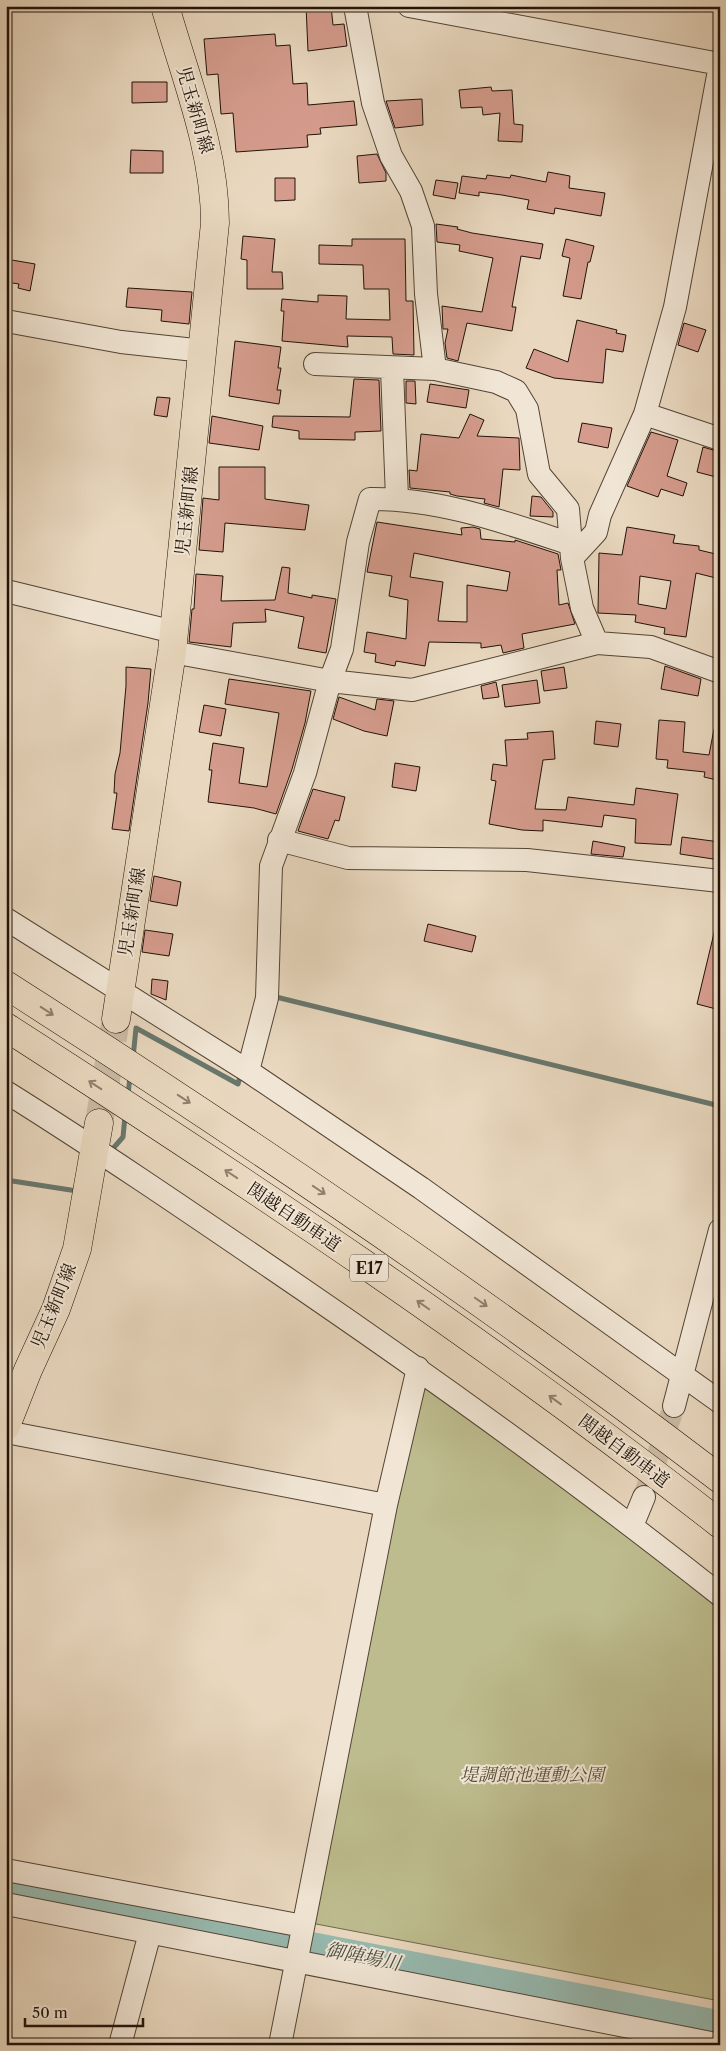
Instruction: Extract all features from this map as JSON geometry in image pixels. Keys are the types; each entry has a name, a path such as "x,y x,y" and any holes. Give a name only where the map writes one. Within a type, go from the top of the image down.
{"main road":[{"name":"児玉新町線","path":"116,1019 173,642 204,351 215,223 215,199 207,150 165,6"},
{"name":"関越自動車道","path":"6,985 347,1209 540,1343 720,1479"},
{"name":"関越自動車道","path":"6,1028 188,1146 414,1299 612,1441 720,1524"},
{"name":"児玉新町線","path":"6,1426 28,1370 56,1309 77,1249 98,1136"}],"street":[{"path":"355,6 373,103 391,156 411,191 422,226 426,294 435,369"},
{"path":"409,6 505,16 720,65 675,307 646,414 600,515 596,532 572,551"},
{"path":"6,321 121,342 204,351"},
{"path":"315,364 392,369 435,369 496,382 516,390 527,409 539,474 568,510 572,551 582,608 597,643"},
{"path":"392,369 397,498"},
{"path":"646,414 720,439"},
{"path":"248,1071 267,998 270,866 306,773 330,681 342,649 358,542 370,498 397,498 494,519 572,551"},
{"path":"6,591 173,642 330,681 412,690 597,643 651,647 720,672"},
{"path":"279,840 348,858 527,860 720,881"},
{"path":"6,920 248,1071 421,1188 720,1402"},
{"path":"6,1092 98,1136 632,1526 720,1596"},
{"path":"674,1406 720,1230"},
{"path":"280,2045 386,1505 418,1368"},
{"path":"6,1432 386,1505"},
{"path":"632,1526 644,1497"},
{"path":"6,1870 302,1928"},
{"path":"6,1904 150,1933 296,1959 711,2043 711,2045"},
{"path":"120,2045 150,1933"}],"green space":[{"name":"堤調節池運動公園","path":"422,1378 720,1608 720,2001 311,1923"}],"building":[{"path":"306,6 331,6 333,25 344,24 347,46 308,51"},
{"path":"275,34 276,46 290,45 293,84 307,83 308,105 354,101 357,125 320,128 321,134 307,135 308,147 236,152 233,113 221,114 218,74 207,75 204,39"},
{"path":"132,82 167,82 167,102 132,103"},
{"path":"491,87 492,91 512,90 514,124 523,125 522,142 498,141 500,113 483,115 482,107 461,108 459,90"},
{"path":"422,99 423,125 395,128 386,101"},
{"path":"131,150 163,151 163,173 130,173"},
{"path":"377,154 386,173 386,181 359,183 357,156"},
{"path":"548,172 570,176 569,188 605,193 601,216 555,208 554,214 527,209 529,200 479,192 479,196 459,193 462,176 486,179 487,175 510,178 511,175 546,182"},
{"path":"275,178 295,178 295,200 275,201"},
{"path":"436,180 458,183 455,199 433,195"},
{"path":"436,224 458,227 457,229 472,233 543,244 540,259 521,256 512,307 516,307 512,331 467,323 458,361 447,358 445,343 448,329 443,329 442,306 482,312 493,258 459,251 460,245 437,242"},
{"path":"243,236 275,239 272,272 282,272 283,289 247,289 247,260 241,259"},
{"path":"352,239 405,239 406,301 413,301 414,355 393,354 392,337 347,336 348,347 282,341 284,311 281,311 282,299 318,302 318,295 347,296 346,319 390,320 389,289 364,289 363,265 319,264 319,245 352,246"},
{"path":"566,239 594,246 590,262 588,262 581,299 563,296 570,258 562,256"},
{"path":"6,259 35,264 30,291 18,288 19,284 6,282"},
{"path":"128,288 192,292 189,324 161,321 162,310 126,307"},
{"path":"577,320 617,330 616,333 626,335 623,352 606,349 603,383 554,378 526,368 534,349 568,362"},
{"path":"684,323 706,330 698,352 678,345"},
{"path":"235,341 281,347 278,368 281,368 277,390 281,390 279,404 229,396"},
{"path":"354,379 379,380 381,431 355,432 355,440 299,439 299,431 272,427 273,416 350,417"},
{"path":"406,381 415,381 416,404 406,403"},
{"path":"430,384 469,390 466,408 427,402"},
{"path":"157,397 170,398 167,417 154,415"},
{"path":"470,414 484,420 477,436 519,438 520,470 503,469 499,507 484,503 485,499 457,496 450,494 450,492 410,488 409,470 417,471 421,434 459,438"},
{"path":"212,416 263,426 259,450 209,443"},
{"path":"582,423 612,428 608,448 578,442"},
{"path":"651,432 678,440 667,476 687,483 683,496 661,489 658,497 627,486"},
{"path":"703,447 720,452 720,478 697,472"},
{"path":"219,467 265,467 265,499 309,505 305,530 225,523 223,552 199,550 203,498 219,500"},
{"path":"532,496 541,497 553,512 553,517 530,516"},
{"path":"377,522 462,535 461,528 473,527 480,529 481,539 515,542 515,540 558,554 561,570 557,570 559,605 568,603 575,624 522,634 524,648 503,653 501,645 481,648 481,643 429,642 425,666 396,661 395,666 375,662 376,654 364,652 367,632 406,639 408,600 389,596 392,576 367,572","holes":["414,553 510,572 507,591 467,585 467,622 438,621 443,582 410,577"]},
{"path":"627,527 675,535 673,543 699,546 699,550 720,555 720,579 696,573 686,637 664,634 665,628 635,622 636,615 598,613 599,553 622,555","holes":["640,576 671,581 666,609 638,604"]},
{"path":"282,567 290,568 288,593 312,598 312,595 336,599 326,653 298,648 304,617 265,609 266,622 233,623 231,647 189,642 192,609 194,609 196,574 223,576 221,601 275,600"},
{"path":"665,666 701,679 698,696 661,689"},
{"path":"126,667 151,669 148,703 129,831 112,829 117,793 114,793 115,774 120,753"},
{"path":"564,667 567,688 544,691 541,671"},
{"path":"229,679 311,691 305,723 292,769 276,814 254,808 208,802 212,770 209,770 213,743 244,748 239,783 267,787 279,713 225,704"},
{"path":"537,680 540,703 505,707 502,685"},
{"path":"496,682 499,697 483,699 481,686"},
{"path":"339,697 375,710 377,699 394,701 387,736 364,731 333,719"},
{"path":"204,705 226,709 221,736 199,732"},
{"path":"659,720 685,722 683,752 709,755 714,729 720,730 717,780 704,777 705,772 667,768 668,760 656,759"},
{"path":"596,721 621,724 618,747 594,744"},
{"path":"553,731 555,759 543,760 535,809 566,810 568,797 634,805 636,788 678,794 671,845 635,843 636,819 604,815 602,827 543,820 543,831 522,830 489,824 496,781 491,780 493,764 507,766 505,740 528,739 527,733"},
{"path":"395,763 420,767 416,791 392,787"},
{"path":"313,789 345,797 339,821 335,820 328,839 298,831"},
{"path":"682,837 720,842 720,860 680,854"},
{"path":"593,841 625,847 623,857 591,854"},
{"path":"154,876 181,882 177,906 150,901"},
{"path":"428,924 476,936 472,952 424,941"},
{"path":"715,929 720,930 720,1010 697,1004"},
{"path":"145,930 173,934 169,956 142,952"},
{"path":"152,979 168,981 166,1000 151,994"}],"waterway":[{"path":"275,999 276,997 720,1106"},
{"path":"133,1058 136,1028 238,1084 241,1073"},
{"path":"128,1095 130,1076"},
{"path":"110,1152 123,1137 125,1116"},
{"path":"6,1180 77,1191 79,1189"},
{"name":"御陣場川","path":"6,1888 720,2025"}],"tunnel":[{"path":"99,1123 116,1019"},
{"path":"644,1497 674,1406"}]}
